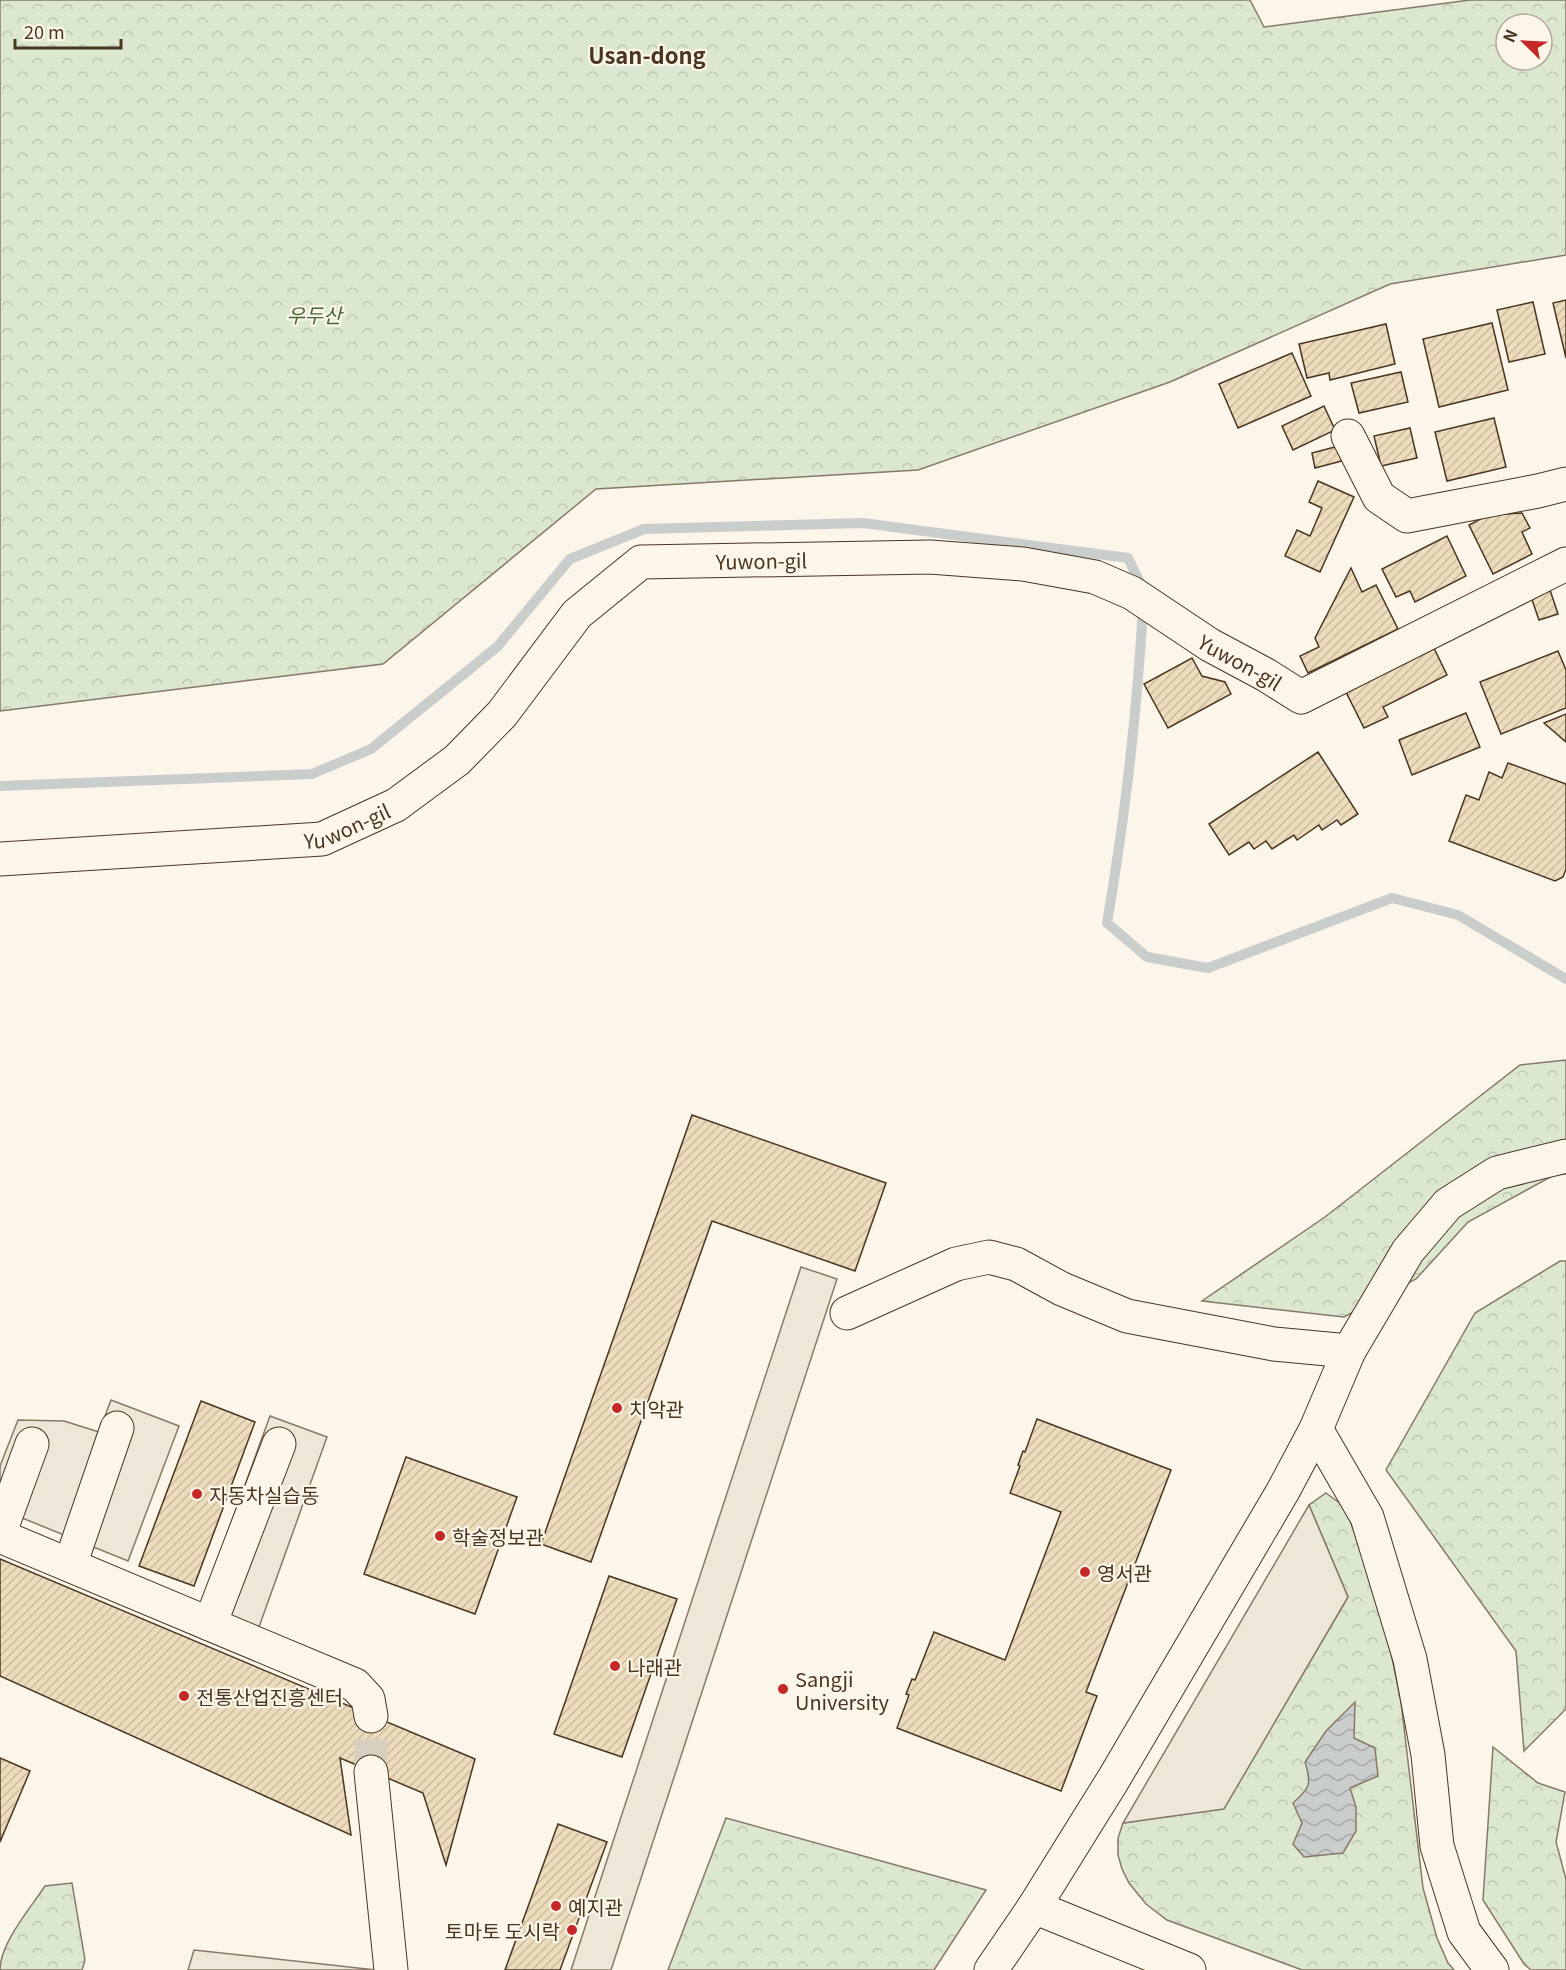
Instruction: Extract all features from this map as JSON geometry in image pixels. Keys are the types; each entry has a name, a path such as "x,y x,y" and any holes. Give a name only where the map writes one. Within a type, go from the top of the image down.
{"street":[{"path":"1348,436 1379,497 1407,516 1566,484"},
{"name":"Yuwon-gil","path":"0,859 322,839 343,830 396,805 457,760 502,714 577,614 641,562 930,557 1023,564 1095,577 1132,593 1210,645 1301,697 1566,564"},
{"path":"990,1970 1034,1907 1113,1780 1283,1491 1316,1429 1349,1352 1408,1251 1448,1204 1497,1173 1566,1156"},
{"path":"847,1312 956,1264 989,1257 1016,1264 1062,1289 1127,1316 1274,1344 1349,1352"},
{"path":"70,1565 117,1428"},
{"path":"1316,1429 1367,1517 1410,1659 1428,1755 1437,1846 1464,1932 1492,1970"},
{"path":"32,1444 0,1534 355,1685 368,1699 371,1716"},
{"path":"210,1623 279,1444"},
{"path":"371,1772 391,1970"},
{"path":"1034,1907 1189,1970"}],"green space":[{"name":"우두산","path":"0,0 1250,0 1264,27 1470,0 1566,0 1566,255 1390,284 1170,382 918,470 596,489 383,664 0,711"},
{"path":"1566,1060 1566,1174 1554,1175 1468,1222 1416,1279 1344,1317 1202,1301 1325,1217 1520,1065"},
{"path":"1560,1261 1566,1261 1566,1709 1524,1751 1516,1651 1386,1470 1475,1313"},
{"path":"1326,1493 1345,1507 1381,1604 1401,1702 1423,1888 1437,1938 1448,1963 1454,1970 1302,1970 1167,1920 1146,1904 1129,1883 1118,1855 1118,1838 1123,1823 1224,1808 1348,1597 1309,1505"},
{"path":"1493,1747 1538,1783 1565,1792 1556,1842 1566,1879 1566,1970 1531,1970 1524,1964 1483,1900"},
{"path":"726,1818 986,1890 934,1970 668,1970"},
{"path":"72,1883 85,1960 82,1970 0,1970 1,1960 10,1938 45,1886"}],"shaded area":[{"path":"801,1267 837,1279 611,1970 571,1970"},
{"path":"111,1400 179,1426 128,1561 0,1509 0,1466 18,1420 64,1421 99,1432"},
{"path":"270,1416 327,1437 259,1627 201,1606"},
{"path":"1309,1505 1348,1597 1224,1809 1123,1823"},
{"path":"194,1950 376,1970 188,1970"}],"water":[{"path":"1355,1702 1354,1738 1375,1748 1378,1776 1350,1788 1356,1807 1356,1831 1343,1853 1304,1857 1293,1844 1302,1823 1293,1803 1308,1785 1305,1762 1326,1731"}],"building":[{"path":"1566,300 1566,358 1553,303"},
{"path":"1533,302 1545,354 1509,362 1497,310"},
{"path":"1492,323 1508,390 1439,407 1423,339"},
{"path":"1386,324 1395,364 1330,380 1329,373 1307,378 1299,344"},
{"path":"1292,353 1311,396 1238,428 1219,384"},
{"path":"1401,372 1408,402 1359,413 1351,383"},
{"path":"1324,406 1335,430 1293,450 1282,426"},
{"path":"1494,418 1506,467 1447,481 1435,432"},
{"path":"1410,428 1417,458 1381,466 1374,436"},
{"path":"1350,443 1353,458 1315,468 1312,453"},
{"path":"1318,481 1354,497 1320,572 1285,556 1297,530 1310,536 1322,508 1309,502"},
{"path":"1522,513 1530,528 1522,532 1532,554 1493,574 1469,525 1488,515"},
{"path":"1447,536 1466,576 1415,602 1410,591 1396,597 1382,569"},
{"path":"1351,568 1362,592 1376,585 1398,629 1308,673 1300,656 1319,647 1315,638"},
{"path":"1548,584 1558,614 1539,620 1529,591"},
{"path":"1432,644 1447,675 1383,707 1388,717 1364,728 1344,688"},
{"path":"1558,651 1566,670 1566,708 1501,734 1480,682"},
{"path":"1192,658 1202,676 1225,682 1231,694 1168,728 1144,684"},
{"path":"1466,713 1480,747 1412,775 1399,740"},
{"path":"1566,714 1566,742 1544,723"},
{"path":"1318,752 1358,814 1341,825 1337,820 1322,830 1319,825 1297,840 1294,835 1272,849 1266,841 1254,849 1249,842 1229,855 1209,824"},
{"path":"1508,763 1566,784 1566,869 1563,877 1555,881 1449,841 1466,795 1479,800 1489,772 1502,778"},
{"name":"치악관","path":"692,1115 886,1183 855,1271 712,1221 591,1562 541,1544"},
{"name":"자동차실습동","path":"201,1401 255,1422 194,1586 139,1566"},
{"name":"영서관","path":"1037,1419 1171,1470 1086,1692 1097,1696 1061,1791 897,1728 909,1695 906,1694 912,1679 915,1680 934,1632 1005,1660 1061,1512 1010,1493 1023,1451 1025,1452"},
{"name":"학술정보관","path":"406,1457 517,1497 475,1614 364,1574"},
{"name":"전통산업진흥센터","path":"0,1559 475,1759 446,1865 423,1793 340,1758 351,1835 0,1676"},
{"name":"나래관","path":"609,1576 677,1599 622,1757 554,1734"},
{"path":"0,1758 30,1771 0,1842"},
{"name":"예지관","path":"558,1824 607,1842 560,1970 505,1970"}],"waterway":[{"path":"0,786 312,774 371,749 497,647 570,559 644,529 863,523 1128,558 1143,589"},
{"path":"1143,607 1130,765 1107,923 1147,957 1208,968 1392,898 1458,915 1566,979"}],"tunnel":[{"path":"371,1716 371,1772"}],"place":[{"name":"치악관","path":"617,1408"},
{"name":"자동차실습동","path":"197,1494"},
{"name":"학술정보관","path":"440,1536"},
{"name":"영서관","path":"1085,1572"},
{"name":"나래관","path":"615,1666"},
{"name":"Sangji University","path":"783,1689"},
{"name":"전통산업진흥센터","path":"184,1696"},
{"name":"예지관","path":"556,1906"},
{"name":"토마토 도시락","path":"572,1930"}],"district":[{"name":"Usan-dong","path":"647,54"}]}
